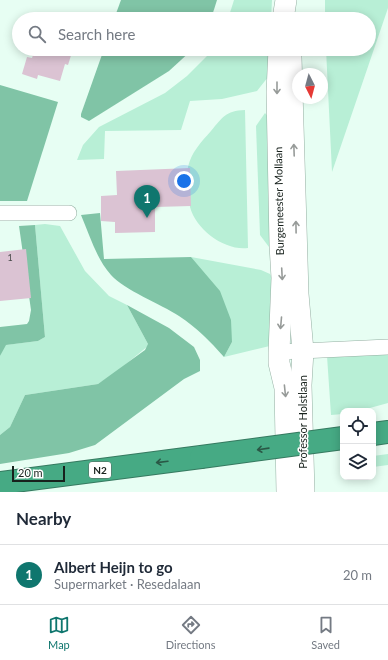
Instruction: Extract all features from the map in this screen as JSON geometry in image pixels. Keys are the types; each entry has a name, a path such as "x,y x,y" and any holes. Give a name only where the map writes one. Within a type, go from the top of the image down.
{"highway":[{"path":"376,434 388,432"},
{"name":"N2","path":"0,483 201,458 340,438"}],"main road":[{"path":"284,12 286,0"},
{"path":"286,0 287,12"},
{"name":"Burgemeester Mollaan","path":"279,56 277,92 282,278 279,352"},
{"name":"Burgemeester Mollaan","path":"290,56 298,294 303,351"},
{"name":"Professor Holstlaan","path":"303,351 301,385 304,492"},
{"name":"Professor Holstlaan","path":"279,352 279,363 285,388 287,492"}],"street":[{"path":"0,213 70,213"},
{"path":"279,352 388,347"}],"green space":[{"path":"121,0 217,0 213,12 117,12"},
{"path":"234,0 272,0 271,12 230,12"},
{"path":"325,0 388,0 388,8 376,43 376,12 325,12"},
{"path":"102,56 185,56 169,71 89,121 81,117"},
{"path":"207,56 271,56 272,72 257,91 222,99 190,101 181,130 105,131 104,159 77,160 83,145 99,127 165,93 187,76"},
{"path":"326,56 372,56 332,172"},
{"path":"0,85 58,102 27,201 0,201"},
{"path":"245,110 248,248 239,248 221,242 198,224 190,207 188,169 191,157 197,148 222,118 229,113"},
{"path":"265,113 273,123 277,236 269,247 260,235 256,126"},
{"path":"100,213 104,259 191,257 220,291 231,320 232,342 224,357 192,325 171,311 125,286 111,275 97,254 81,215"},
{"path":"45,224 60,226 85,271 109,296 127,305 148,346 115,373 98,384 25,395 10,427 0,435 0,356 5,345 38,341 45,337 35,225"},
{"path":"35,225 45,337 38,341 6,345 0,356 0,327 27,324 29,321 31,310 19,226"},
{"path":"191,257 261,270 270,274 277,288 274,345 224,357 232,342"},
{"path":"127,305 169,328 194,347 200,360 200,371 184,379 95,445 69,453 0,464 0,435 10,427 25,395 98,384 145,350 148,344"},
{"path":"388,354 388,403 370,408 340,408 340,414 331,415 327,356"},
{"path":"388,454 388,465 376,467 376,456"}],"building":[{"path":"33,56 71,56 68,65 65,64 60,81 38,75 37,79 22,74 27,57 32,58"},
{"path":"190,168 191,206 155,207 155,232 115,233 115,222 101,221 101,196 117,195 116,171"},
{"path":"26,249 31,298 0,301 0,252"}],"place":[{"name":"Albert Heijn to go","path":"147,218"}]}
